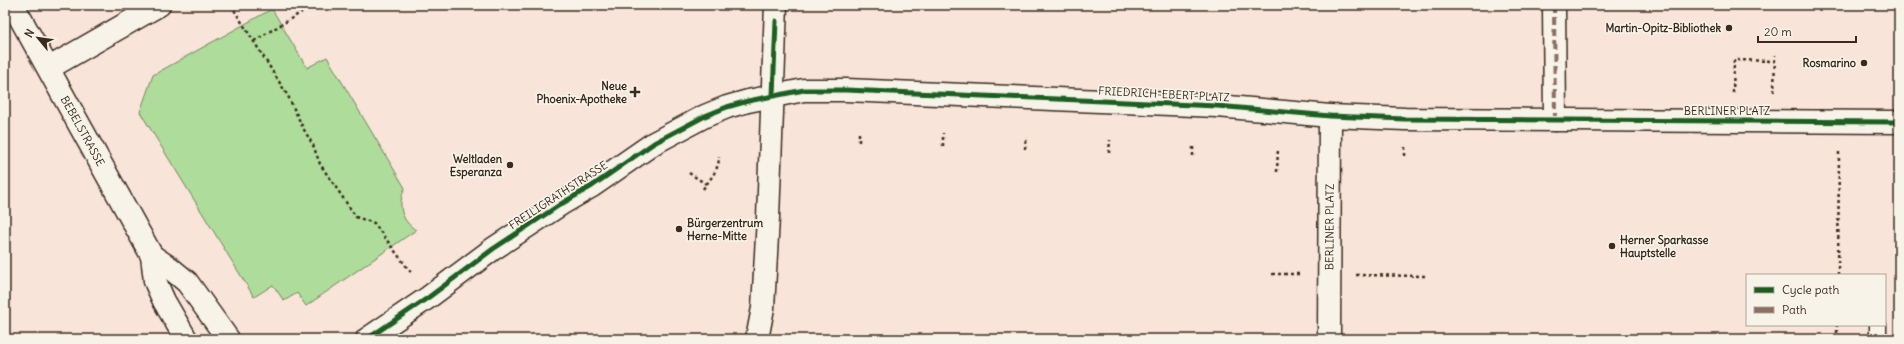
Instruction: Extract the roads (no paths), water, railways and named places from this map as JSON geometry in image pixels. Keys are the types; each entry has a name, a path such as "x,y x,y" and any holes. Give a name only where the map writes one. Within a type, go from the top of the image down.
{"street":[{"name":"BEBELSTRASSE","path":"13,5 152,256 155,281 164,301 186,339"},
{"path":"49,68 160,5"},
{"path":"757,339 763,308 776,5"},
{"path":"1554,5 1555,120"},
{"name":"FRIEDRICH-EBERT-PLATZ","path":"773,95 804,90 846,90 1217,106 1330,116 1405,119 1555,120"},
{"name":"FREILIGRATHSTRASSE","path":"367,339 428,297 493,249 561,204 592,186 654,142 705,116 727,107 773,95"},
{"name":"BERLINER PLATZ","path":"1329,339 1330,116"},
{"name":"BERLINER PLATZ","path":"1555,120 1899,122"},
{"name":"BEBELSTRASSE","path":"152,256 187,282 228,339"}],"lane":[{"path":"1878,326 1878,339"}],"place":[{"name":"Martin-Opitz-Bibliothek","path":"1729,28"},
{"name":"Rosmarino","path":"1864,63"},
{"name":"Neue Phoenix-Apotheke","path":"635,92"},
{"name":"Weltladen Esperanza","path":"510,165"},
{"name":"Bürgerzentrum Herne-Mitte","path":"679,229"},
{"name":"Herner Sparkasse Hauptstelle","path":"1612,246"}]}
